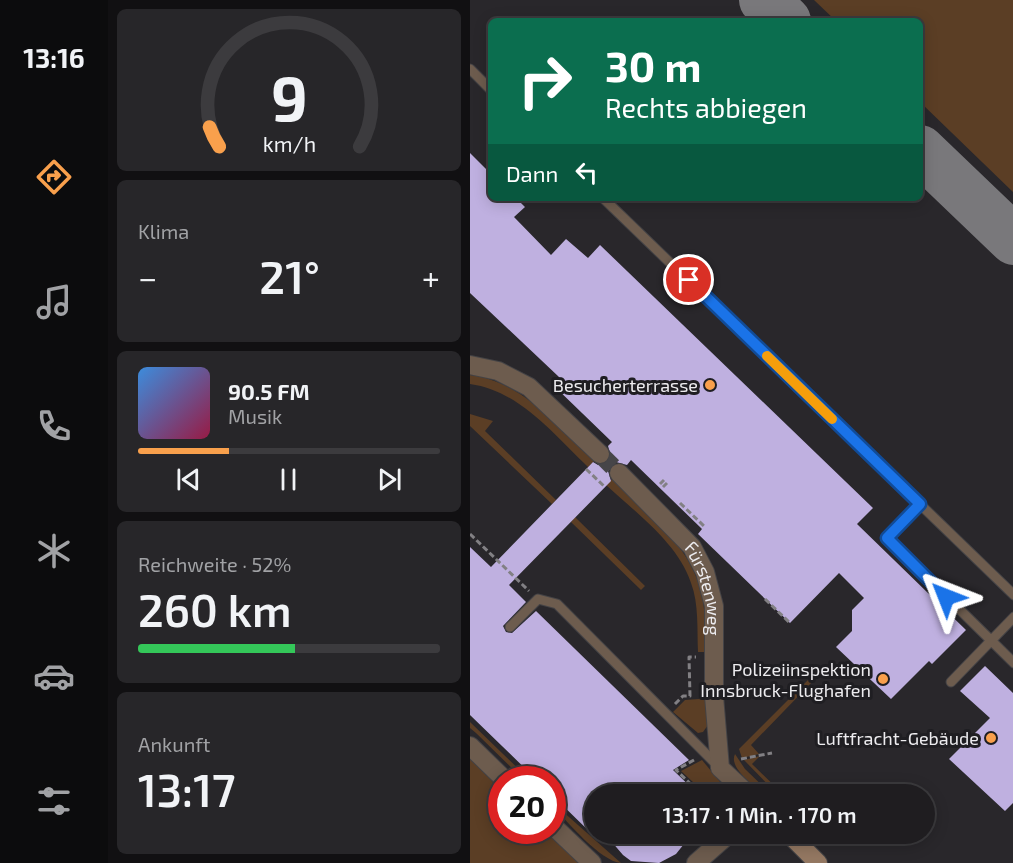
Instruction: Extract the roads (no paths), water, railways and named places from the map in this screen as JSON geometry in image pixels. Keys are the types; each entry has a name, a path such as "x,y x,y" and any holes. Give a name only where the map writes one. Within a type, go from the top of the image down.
{"street":[{"path":"470,365 498,371 529,387 600,454"},
{"name":"Fürstenweg","path":"619,473 692,547 705,572 714,606 714,696 720,768"},
{"path":"470,746 491,766"},
{"path":"720,768 737,784"},
{"path":"566,838 592,863"},
{"path":"696,863 714,844"},
{"path":"799,844 818,863"}],"lane":[{"path":"470,69 488,87"},
{"path":"606,201 1013,595"},
{"path":"920,504 887,538 1013,663"},
{"path":"510,627 538,599 557,603 720,768"},
{"path":"951,682 1013,617"}],"tunnel":[{"path":"600,454 619,473"}],"place":[{"name":"Besucherterrasse","path":"710,385"},
{"name":"Polizeiinspektion Innsbruck-Flughafen","path":"883,679"},
{"name":"Luftfracht-Gebäude","path":"991,738"}]}
